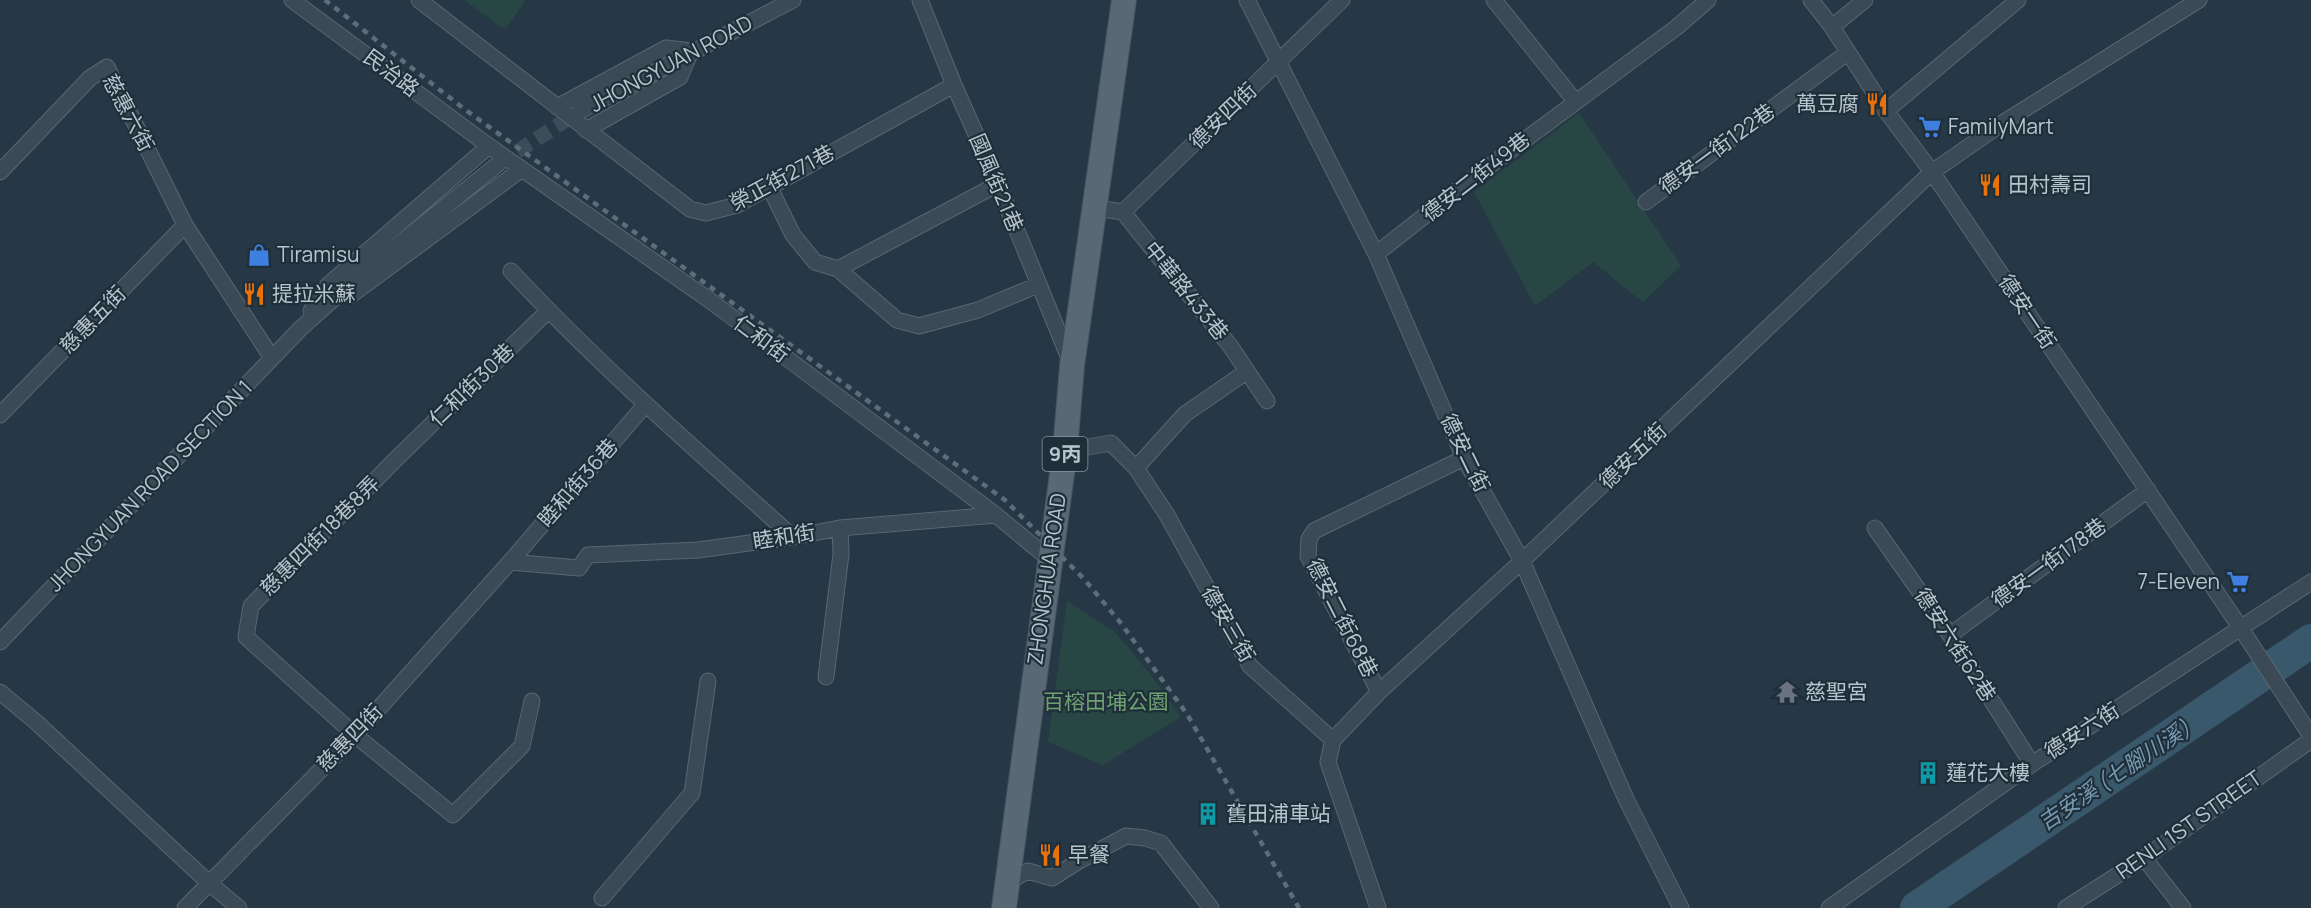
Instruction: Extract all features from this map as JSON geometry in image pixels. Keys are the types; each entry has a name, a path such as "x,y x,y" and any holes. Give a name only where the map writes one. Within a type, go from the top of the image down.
{"main road":[{"name":"ZHONGHUA ROAD","path":"1004,908 1065,451 1072,366 1124,0"}],"street":[{"name":"民治路","path":"292,0 522,169"},
{"name":"榮正街271巷","path":"418,0 690,209 706,213 737,205 954,85"},
{"name":"JHONGYUAN ROAD","path":"580,111 793,0"},
{"name":"國風街21巷","path":"920,0 1072,366"},
{"name":"德安二街","path":"1247,0 1377,254 1464,458 1522,561 1626,799 1681,908"},
{"name":"德安四街","path":"1123,212 1342,0"},
{"path":"1494,0 1575,101"},
{"name":"德安二街49巷","path":"1377,254 1575,101 1677,27 1708,0"},
{"name":"德安一街","path":"1811,0 1832,27 1886,111 1932,172 2148,490 2311,738"},
{"path":"1832,27 1865,0"},
{"path":"1886,111 2018,0"},
{"name":"德安五街","path":"1333,740 1379,692 1522,561 1932,172 2004,122 2199,0"},
{"path":"557,107 666,48 692,51 680,76 586,130"},
{"name":"德安一街122巷","path":"1646,202 1847,53"},
{"name":"慈惠六街","path":"0,172 90,78 107,67 186,225"},
{"path":"300,329 328,285 489,146"},
{"path":"300,329 357,278 498,164"},
{"path":"300,329 351,295 522,169"},
{"name":"仁和街","path":"522,169 712,302 996,514"},
{"path":"838,269 998,184"},
{"path":"769,186 793,235 815,262 838,269 897,320 919,326 978,310 1038,285"},
{"path":"1096,208 1123,212"},
{"name":"中華路433巷","path":"1123,212 1231,347 1267,401"},
{"path":"186,225 272,358"},
{"name":"慈惠五街","path":"0,415 186,225"},
{"path":"511,271 548,311 645,405 793,537"},
{"name":"仁和街30巷","path":"396,459 548,311"},
{"name":"JHONGYUAN ROAD SECTION 1","path":"0,642 300,329"},
{"path":"1136,468 1185,414 1246,372"},
{"name":"睦和街36巷","path":"510,562 645,405"},
{"name":"德安三街","path":"1065,451 1111,443 1136,468 1167,515 1250,666 1333,740"},
{"name":"德安二街68巷","path":"1379,692 1308,556 1309,539 1314,531 1464,458"},
{"name":"慈惠四街18巷8弄","path":"355,735 246,637 250,606 396,459"},
{"name":"德安一街178巷","path":"1950,635 2148,490"},
{"path":"996,514 1049,559"},
{"name":"睦和街","path":"510,562 579,568 588,555 698,550 840,528 996,514"},
{"path":"826,677 841,554 840,528"},
{"name":"德安六街62巷","path":"1875,528 1950,635 2032,764"},
{"name":"慈惠四街","path":"185,908 355,735 510,562"},
{"name":"德安六街","path":"1828,908 2032,764 2311,582"},
{"path":"602,898 692,793 708,681"},
{"path":"0,692 45,730 209,883 239,908"},
{"path":"355,735 453,815 522,746 532,700"},
{"name":"RENLI 1ST STREET","path":"2066,908 2144,858 2311,738"},
{"path":"1333,740 1328,762 1378,908"},
{"path":"1007,882 1028,871 1052,878 1126,836 1145,838 1161,843 1211,908"},
{"path":"2144,858 2183,908"}],"green space":[{"path":"464,0 526,0 506,28 499,26"},
{"path":"1579,113 1681,266 1643,302 1593,262 1535,306 1474,192"},
{"name":"百榕田埔公園","path":"1067,601 1115,632 1151,675 1181,717 1103,765 1048,742"}],"waterway":[{"name":"吉安溪 (七腳川溪)","path":"1917,908 2311,641"}],"tunnel":[{"path":"498,164 580,111"}],"railway":[{"path":"325,0 463,108 1005,500 1084,579 1120,622 1187,714 1299,908"}],"place":[{"name":"萬豆腐","path":"1877,104"},
{"name":"FamilyMart","path":"1930,127"},
{"name":"田村壽司","path":"1990,185"},
{"name":"Tiramisu","path":"259,255"},
{"name":"提拉米蘇","path":"254,294"},
{"name":"7-Eleven","path":"2238,582"},
{"name":"慈聖宮","path":"1787,692"},
{"name":"蓮花大樓","path":"1928,773"},
{"name":"舊田浦車站","path":"1208,814"},
{"name":"早餐","path":"1050,855"}]}
